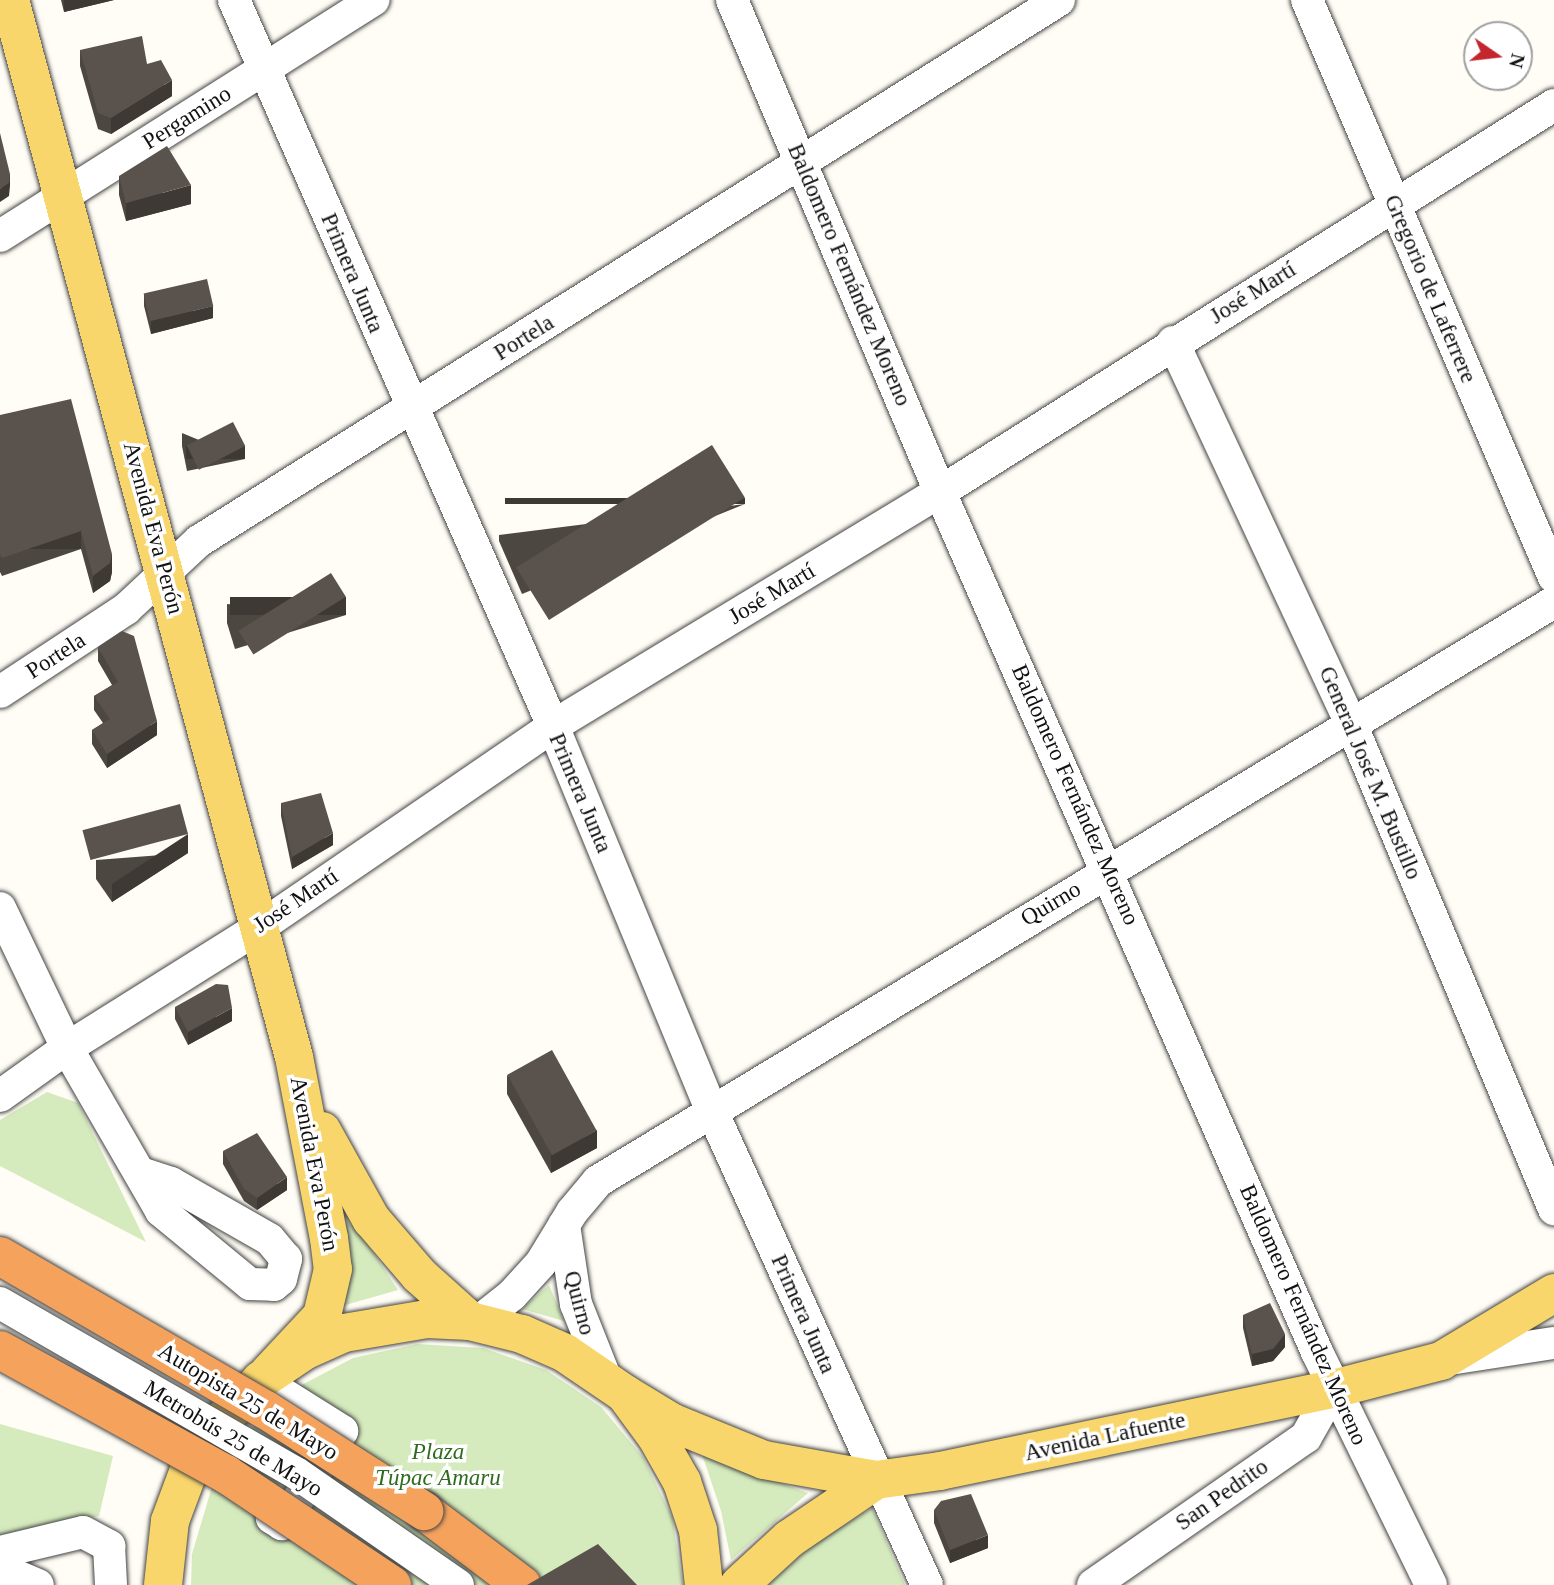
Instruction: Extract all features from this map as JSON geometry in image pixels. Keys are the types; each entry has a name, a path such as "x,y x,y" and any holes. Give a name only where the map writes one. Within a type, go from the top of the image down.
{"highway":[{"name":"Autopista 25 de Mayo","path":"0,1256 355,1465 522,1585"},
{"path":"0,1350 226,1474 392,1585"}],"main road":[{"name":"Avenida Eva Perón","path":"9,0 65,195 257,929 294,1057 327,1144 358,1203 419,1275 474,1321"},
{"name":"Avenida Eva Perón","path":"265,1377 322,1317 332,1269 294,1057"},
{"name":"Avenida Lafuente","path":"265,1377 304,1351 374,1325 427,1318 474,1321 523,1334 615,1385 671,1422 753,1456 810,1471 876,1480 940,1471 1333,1390 1441,1361 1554,1293"},
{"path":"163,1585 170,1521 189,1469 221,1421 265,1377"},
{"path":"615,1385 682,1482 698,1530 704,1585"},
{"name":"Avenida Lafuente","path":"739,1585 789,1539 876,1480"}],"street":[{"name":"Primera Junta","path":"234,0 411,409 553,726 712,1111 876,1480 927,1585"},
{"name":"Pergamino","path":"0,236 374,0"},
{"name":"Baldomero Fernández Moreno","path":"732,0 940,492 1108,869 1333,1390 1431,1585"},
{"name":"Portela","path":"0,692 126,609 199,541 1059,0"},
{"name":"Gregorio de Laferrere","path":"1307,0 1554,578"},
{"name":"José Martí","path":"0,1096 67,1048 257,929 553,726 940,492 1173,342 1554,105"},
{"name":"General José M. Bustillo","path":"1173,342 1352,726 1554,1209"},
{"name":"Quirno","path":"474,1321 519,1287 598,1181 1108,869 1352,726 1554,602"},
{"path":"0,908 67,1048 140,1174"},
{"name":"Quirno","path":"564,1225 576,1304 615,1385"},
{"name":"Metrobús 25 de Mayo","path":"0,1303 296,1474 458,1585"},
{"path":"1441,1361 1554,1343"},
{"path":"189,1469 282,1524 342,1431 265,1377"},
{"name":"San Pedrito","path":"1093,1585 1306,1437 1333,1390"},
{"path":"38,1585 12,1574 0,1555 83,1532 109,1546 111,1585"}],"green space":[{"path":"47,1092 78,1103 146,1242 0,1166 0,1120"},
{"path":"347,1222 359,1231 398,1290 342,1306 342,1236"},
{"path":"549,1285 564,1321 522,1309"},
{"name":"Plaza Túpac Amaru","path":"417,1344 483,1348 546,1370 601,1407 643,1457 672,1517 683,1585 191,1585 192,1554 211,1490 246,1434 294,1389 353,1358"},
{"path":"0,1424 113,1456 99,1516 0,1535"},
{"path":"699,1445 739,1468 808,1493 731,1560 721,1511"},
{"path":"872,1508 905,1585 768,1585 812,1545"}],"building":[{"path":"142,36 147,64 161,60 172,80 111,118 98,113 80,50"},
{"path":"0,133 10,174 9,183 0,189"},
{"path":"167,146 191,185 126,203 119,176"},
{"path":"207,279 213,306 150,321 144,294"},
{"path":"71,399 112,554 110,563 93,576 81,531 2,558 0,554 0,415"},
{"path":"233,422 245,446 199,470 187,446"},
{"path":"712,445 745,498 549,620 516,567"},
{"path":"331,573 346,597 253,655 239,631"},
{"path":"122,631 134,636 157,721 107,754 92,730 110,719 94,696 118,682 98,647"},
{"path":"321,793 333,833 292,857 281,803"},
{"path":"180,804 188,834 90,860 82,830"},
{"path":"216,984 228,985 232,1008 188,1032 175,1007"},
{"path":"552,1050 597,1130 552,1155 507,1075"},
{"path":"257,1133 287,1177 257,1198 244,1189 223,1151"},
{"path":"1270,1303 1285,1334 1273,1349 1252,1354 1243,1315"},
{"path":"971,1494 988,1535 950,1550 934,1510 941,1501"},
{"path":"598,1544 637,1585 527,1585"}]}
